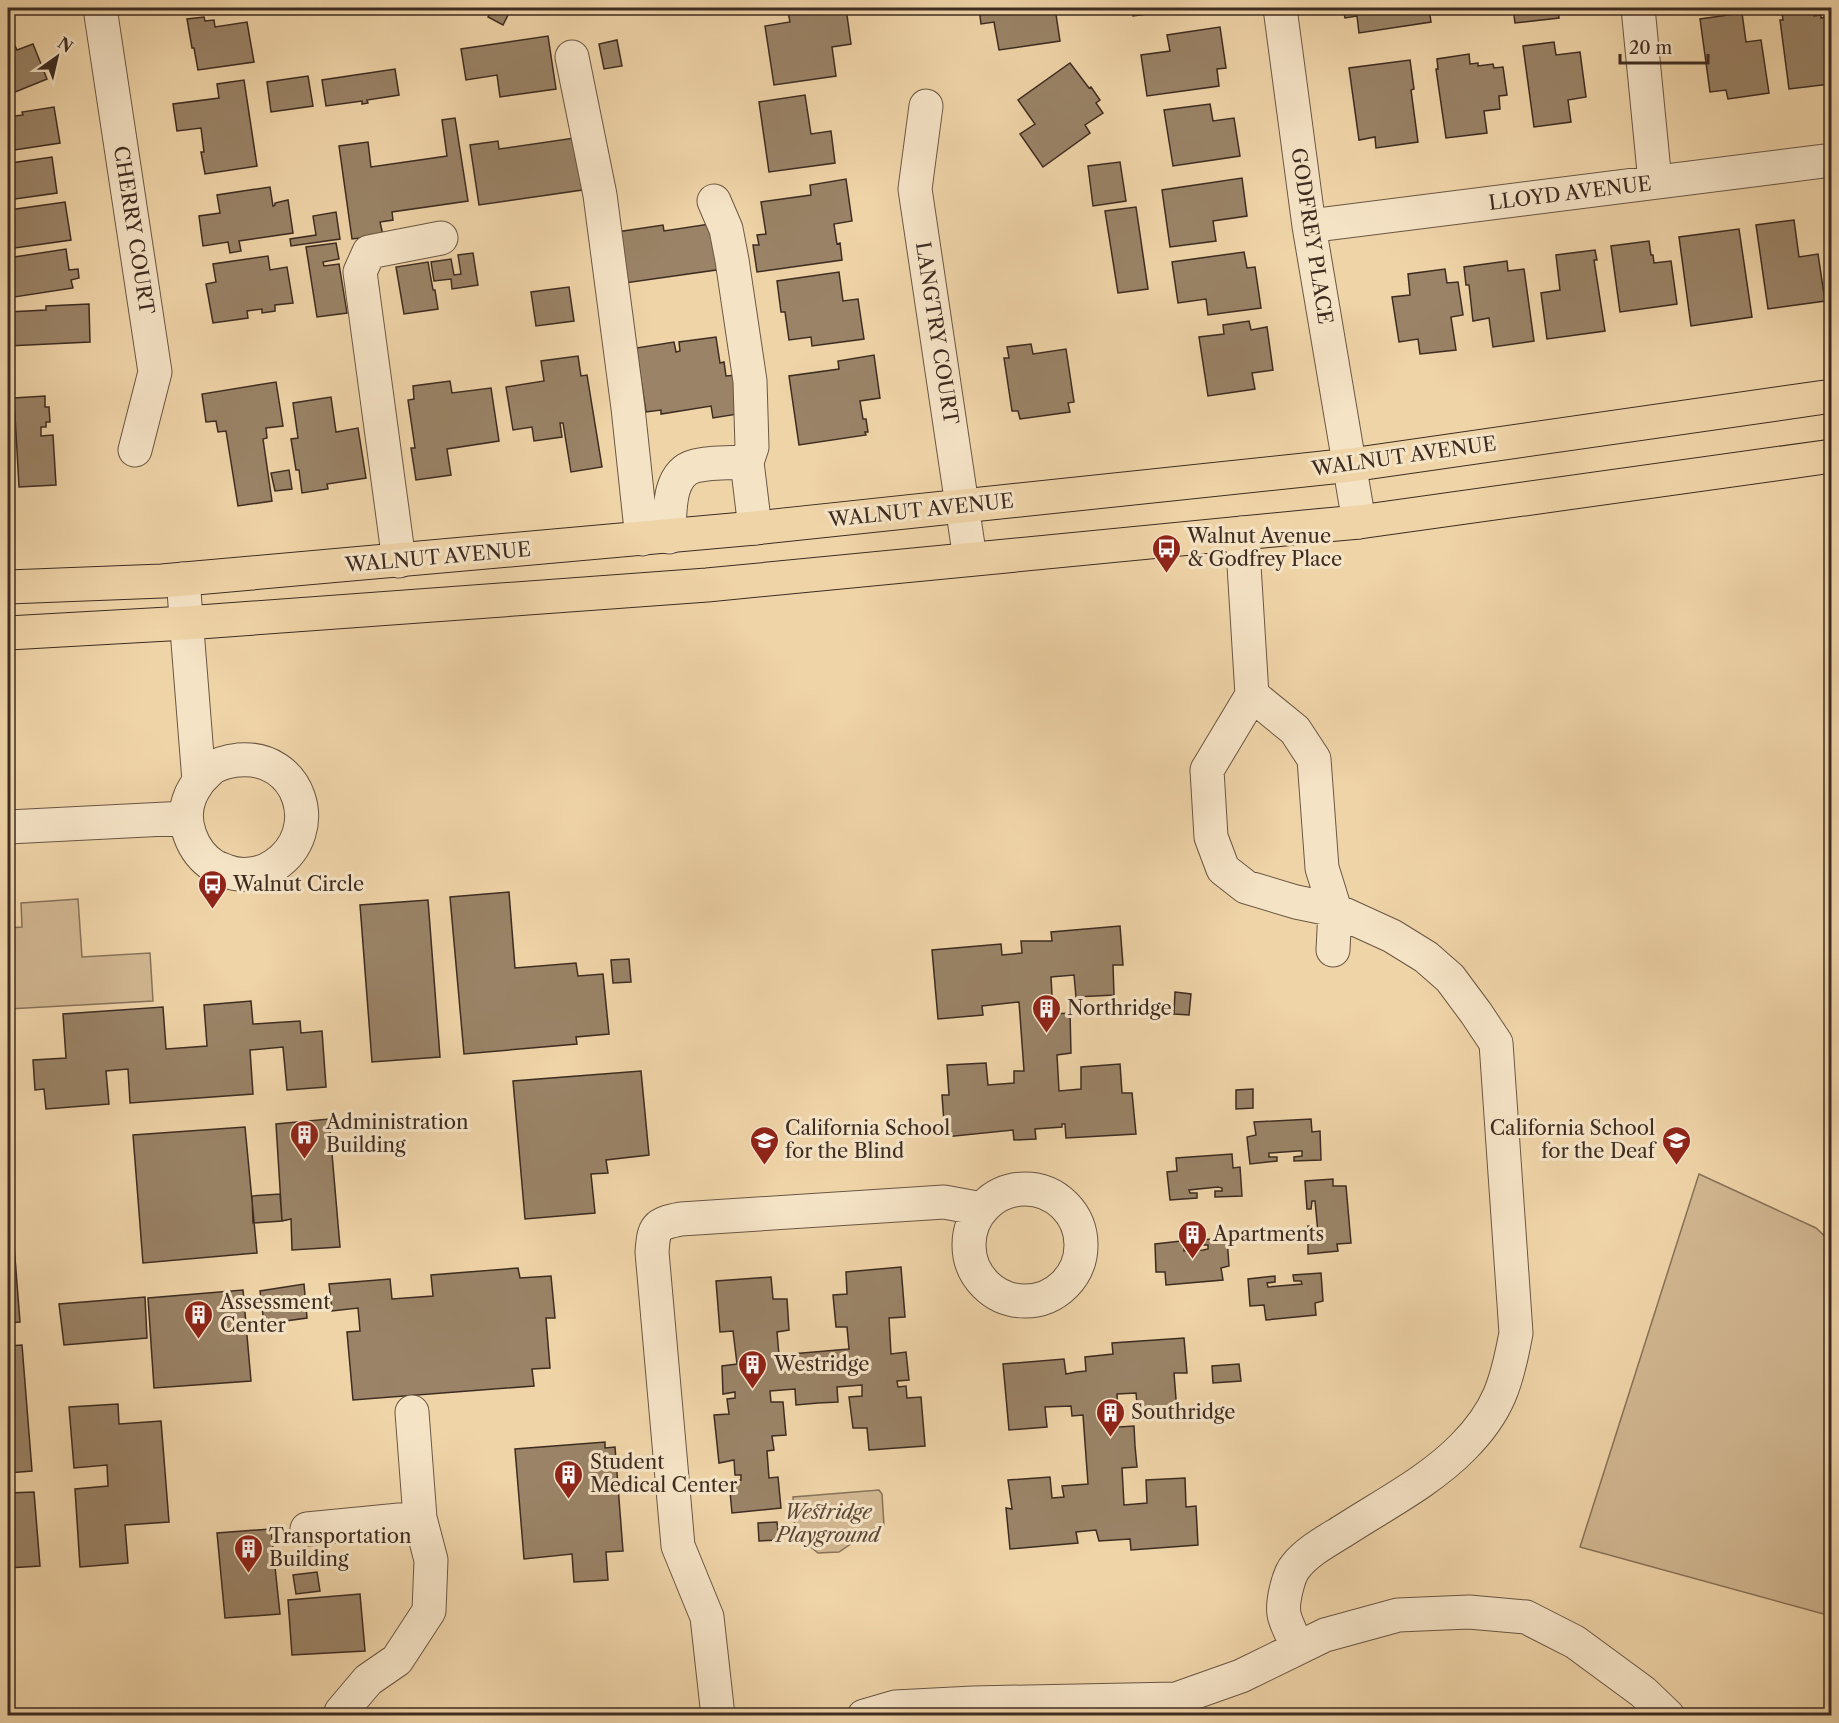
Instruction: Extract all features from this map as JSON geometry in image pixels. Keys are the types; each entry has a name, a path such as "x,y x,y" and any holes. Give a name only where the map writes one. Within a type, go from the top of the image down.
{"main road":[{"name":"WALNUT AVENUE","path":"8,587 183,579 755,528 1351,465 1832,396"},
{"path":"8,633 186,623 707,585 970,560 1359,522 1832,456"}],"street":[{"name":"CHERRY COURT","path":"100,8 155,372 135,450"},
{"name":"GODFREY PLACE","path":"1280,8 1309,226 1359,522"},
{"path":"1638,8 1655,182"},
{"path":"572,57 600,195 628,408 656,538"},
{"name":"LANGTRY COURT","path":"926,106 915,189 970,560"},
{"name":"LLOYD AVENUE","path":"1309,226 1832,160"},
{"path":"714,201 726,229 750,381 752,447 747,462 755,528"},
{"path":"399,561 360,272 369,252 441,238"},
{"path":"656,538 682,473 694,466 747,462"},
{"path":"1242,533 1252,695 1207,770 1211,837 1223,869 1246,888 1335,910 1392,936 1426,957 1450,978 1496,1043 1516,1334 1509,1369 1498,1401 1481,1428 1462,1449 1435,1472 1318,1547 1293,1569 1287,1583 1284,1614 1298,1648"},
{"path":"183,579 199,781"},
{"path":"1252,695 1294,730 1314,759 1322,868 1335,910 1333,950"},
{"path":"249,759 267,763 283,773 295,788 302,806 302,825 296,843 285,858 269,869 251,874 232,873 214,866 200,853 190,837 186,818 189,798 199,781 213,768 230,761 249,759"},
{"path":"8,826 186,818"},
{"path":"718,1716 707,1617 678,1546 652,1252 654,1232 664,1222 681,1219 944,1202 982,1209"},
{"path":"340,1716 369,1680 397,1660 429,1611 431,1560 420,1518 412,1412"},
{"path":"307,1529 420,1518"},
{"path":"864,1716 895,1707 962,1703 1176,1699 1241,1676 1325,1635 1398,1615 1469,1612 1526,1617 1575,1642 1643,1692 1668,1716"}],"green space":[{"path":"78,899 82,957 150,953 153,1001 8,1009 8,928 22,927 21,903"},
{"path":"1699,1174 1816,1228 1831,1242 1831,1616 1580,1547"},
{"name":"Westridge Playground","path":"879,1490 882,1494 884,1526 873,1529 839,1552 818,1553 795,1534 793,1497"}],"building":[{"path":"493,8 510,11 503,25 488,17"},
{"path":"560,8 596,8 596,14 560,11"},
{"path":"638,8 663,8 663,10 639,14"},
{"path":"846,8 851,44 832,47 836,76 774,85 765,26 790,22 788,12"},
{"path":"979,8 1055,8 1060,41 999,50 994,22 981,24"},
{"path":"1132,8 1193,8 1133,16"},
{"path":"1343,8 1429,8 1431,22 1359,33 1357,16 1345,18"},
{"path":"1513,8 1558,8 1559,18 1515,23"},
{"path":"1781,8 1813,8 1814,16 1821,15 1821,18 1832,16 1832,62 1827,62 1830,84 1789,89 1780,20 1783,20"},
{"path":"1742,13 1746,42 1761,40 1769,93 1728,99 1726,90 1710,92 1700,19"},
{"path":"204,17 205,21 214,20 215,27 247,22 254,62 198,70 187,19"},
{"path":"1220,27 1226,68 1217,69 1219,86 1147,96 1141,55 1170,51 1167,35"},
{"path":"548,36 556,89 500,97 497,75 466,80 461,49"},
{"path":"11,37 17,50 33,44 47,79 8,95 8,38"},
{"path":"617,40 622,66 604,69 599,44"},
{"path":"1554,42 1556,55 1580,52 1586,97 1568,100 1571,122 1534,127 1523,46"},
{"path":"1469,54 1470,64 1478,63 1478,66 1493,64 1494,68 1503,67 1507,95 1499,96 1500,109 1484,111 1487,133 1446,138 1436,69 1438,69 1437,59"},
{"path":"1410,60 1414,89 1411,90 1418,142 1376,148 1375,137 1359,140 1349,68"},
{"path":"1070,63 1100,100 1096,103 1103,113 1085,125 1090,133 1043,167 1020,134 1035,124 1018,100"},
{"path":"395,69 399,95 367,100 368,103 362,104 362,101 326,106 322,80"},
{"path":"308,76 313,106 271,112 267,82"},
{"path":"244,80 257,166 205,174 201,152 204,152 201,128 177,131 173,104 219,98 217,84"},
{"path":"805,95 811,134 831,131 835,163 769,172 759,102"},
{"path":"1210,104 1213,121 1234,118 1240,156 1173,166 1164,110"},
{"path":"54,107 60,143 8,151 8,117 23,115 22,112"},
{"path":"455,118 468,201 392,212 393,220 380,222 383,235 352,239 339,146 368,142 371,167 447,156 442,120"},
{"path":"581,137 589,189 479,205 470,145 498,141 499,149"},
{"path":"52,157 57,193 8,200 8,170 12,170 11,163"},
{"path":"1120,162 1126,201 1093,206 1088,166"},
{"path":"1242,178 1247,216 1213,221 1216,241 1170,247 1162,190"},
{"path":"846,179 852,221 834,224 842,260 757,272 753,245 759,245 757,235 766,234 761,202 811,195 810,185"},
{"path":"270,187 273,206 275,203 288,200 293,233 239,241 241,251 230,253 228,242 203,246 199,216 220,213 217,195"},
{"path":"65,202 71,240 8,249 9,210"},
{"path":"1136,207 1148,289 1118,293 1105,211"},
{"path":"336,212 340,239 291,246 290,239 316,235 313,216"},
{"path":"1794,220 1799,257 1818,254 1825,301 1768,309 1756,225"},
{"path":"716,223 723,269 625,283 617,232 663,225 664,231"},
{"path":"1739,229 1752,317 1691,326 1679,237"},
{"path":"1649,241 1654,263 1671,261 1677,304 1620,312 1611,246"},
{"path":"336,243 339,259 323,262 324,266 339,264 347,313 317,317 306,247"},
{"path":"66,249 69,270 78,269 79,278 71,280 73,288 8,298 8,258"},
{"path":"1595,250 1597,260 1594,260 1605,331 1547,339 1541,293 1560,290 1556,255"},
{"path":"1244,252 1247,268 1255,267 1261,308 1208,315 1206,299 1178,303 1172,262"},
{"path":"473,253 478,285 452,289 451,279 434,281 431,262 451,259 454,275 461,274 458,255"},
{"path":"268,256 270,270 287,267 293,303 275,305 275,311 262,313 262,309 247,311 248,318 213,323 206,284 216,282 213,264"},
{"path":"1507,261 1508,271 1524,269 1534,341 1493,347 1489,318 1473,321 1469,285 1466,285 1464,267"},
{"path":"428,262 438,309 404,314 396,267"},
{"path":"1445,269 1447,283 1458,282 1463,315 1451,317 1456,350 1420,354 1418,339 1399,342 1392,297 1410,295 1408,274"},
{"path":"839,272 843,301 858,299 864,339 812,346 811,337 789,340 785,312 781,312 777,281"},
{"path":"569,287 574,321 536,326 531,292"},
{"path":"89,304 90,342 8,346 8,312 46,310 46,306"},
{"path":"1249,321 1251,330 1267,327 1273,370 1252,373 1255,389 1208,396 1199,337 1224,334 1223,325"},
{"path":"716,337 720,363 724,362 726,376 737,375 744,413 713,418 711,406 661,414 661,410 646,412 636,348 674,342 676,352 680,351 679,342"},
{"path":"1031,344 1033,354 1066,349 1074,402 1068,403 1070,412 1020,419 1018,411 1012,411 1004,358 1009,358 1007,347"},
{"path":"874,355 880,398 860,401 863,419 866,419 868,432 865,432 866,435 799,445 789,376 839,369 838,361"},
{"path":"578,356 581,376 587,375 602,467 571,472 563,423 560,423 562,437 534,441 532,427 513,430 506,387 544,381 541,361"},
{"path":"450,381 452,393 491,388 499,441 447,449 451,475 416,480 411,448 415,448 408,400 414,399 413,386"},
{"path":"276,382 283,426 266,428 267,438 263,439 272,501 238,506 226,431 218,432 216,421 206,422 202,394"},
{"path":"45,396 45,407 49,407 50,422 46,422 46,427 41,427 41,436 53,435 56,485 19,487 14,398"},
{"path":"331,397 336,432 358,428 366,478 327,484 328,489 302,493 291,439 298,438 293,403"},
{"path":"289,470 292,489 275,491 271,473"},
{"path":"509,892 515,968 576,963 578,976 603,974 609,1034 576,1037 577,1044 464,1054 450,897"},
{"path":"428,900 440,1057 372,1062 360,905"},
{"name":"Northridge","path":"1120,926 1123,965 1113,965 1114,995 1076,997 1074,975 1051,977 1053,1014 1070,1013 1071,1053 1057,1055 1059,1091 1081,1089 1081,1067 1120,1064 1122,1093 1132,1093 1136,1134 1066,1138 1065,1124 1062,1124 1062,1127 1035,1129 1036,1139 1014,1140 1013,1130 945,1137 942,1095 949,1095 947,1065 986,1063 988,1085 1014,1083 1014,1071 1024,1071 1019,1002 982,1006 983,1015 938,1019 932,950 1001,944 1002,955 1022,953 1021,941 1052,941 1051,932"},
{"path":"629,959 631,982 613,983 611,960"},
{"path":"1175,992 1191,994 1189,1015 1174,1014"},
{"path":"251,1001 253,1024 300,1021 301,1033 322,1031 326,1087 287,1090 283,1047 250,1050 253,1094 130,1103 128,1069 106,1071 109,1104 46,1109 44,1089 35,1090 33,1060 66,1058 63,1014 163,1007 166,1049 207,1046 204,1005"},
{"path":"641,1071 649,1155 606,1160 608,1173 591,1174 595,1213 525,1219 513,1081"},
{"path":"1253,1089 1253,1108 1236,1109 1236,1090"},
{"name":"Administration Building","path":"329,1119 340,1247 292,1250 291,1219 282,1221 276,1124"},
{"path":"1311,1119 1312,1132 1320,1131 1321,1160 1294,1161 1294,1157 1302,1156 1302,1151 1298,1151 1269,1153 1269,1157 1277,1157 1277,1161 1250,1164 1247,1137 1256,1135 1254,1122"},
{"path":"245,1127 257,1253 143,1263 133,1135"},
{"path":"8,1152 12,1210 8,1211"},
{"path":"1232,1154 1233,1168 1240,1167 1242,1196 1215,1197 1215,1191 1222,1191 1222,1188 1218,1187 1189,1190 1190,1193 1197,1193 1197,1198 1170,1200 1167,1172 1177,1171 1176,1158"},
{"path":"1333,1179 1333,1186 1346,1186 1351,1243 1337,1244 1338,1251 1308,1254 1308,1226 1313,1226 1314,1233 1318,1233 1315,1201 1312,1201 1311,1209 1307,1209 1305,1181"},
{"path":"280,1194 282,1221 253,1223 252,1196"},
{"name":"Apartments","path":"1227,1238 1229,1266 1221,1268 1223,1280 1166,1285 1165,1272 1156,1272 1155,1244 1190,1240 1191,1245 1184,1245 1184,1251 1203,1250 1208,1249 1208,1245 1201,1245 1200,1240"},
{"path":"14,1245 20,1322 8,1323 8,1246"},
{"name":"Westridge","path":"901,1267 905,1317 889,1318 891,1354 906,1352 909,1380 897,1381 898,1387 906,1386 907,1398 921,1397 925,1446 869,1450 867,1428 853,1428 849,1397 862,1396 862,1385 837,1387 838,1402 796,1405 795,1389 770,1391 771,1402 783,1402 786,1435 772,1436 774,1450 767,1451 769,1478 778,1477 781,1508 732,1513 729,1481 741,1480 741,1475 735,1475 734,1460 719,1463 714,1415 729,1414 727,1399 735,1398 735,1392 723,1394 722,1366 737,1364 733,1331 720,1332 716,1281 771,1277 773,1299 787,1299 789,1330 777,1332 779,1355 849,1349 847,1327 836,1327 833,1295 847,1294 846,1272"},
{"path":"518,1268 520,1278 551,1276 555,1318 546,1318 550,1368 532,1369 534,1386 353,1400 347,1332 360,1331 358,1308 332,1311 329,1284 390,1279 392,1299 433,1296 431,1275"},
{"path":"1321,1273 1323,1301 1315,1303 1316,1315 1266,1320 1264,1305 1250,1306 1248,1279 1275,1276 1275,1282 1267,1283 1268,1287 1302,1284 1301,1281 1294,1281 1293,1275"},
{"path":"304,1284 307,1318 264,1324 260,1291"},
{"name":"Assessment Center","path":"243,1290 251,1381 154,1388 148,1298"},
{"path":"145,1297 147,1338 64,1345 59,1304"},
{"name":"Southridge","path":"1184,1338 1187,1373 1174,1373 1177,1412 1138,1414 1136,1393 1117,1394 1119,1427 1134,1426 1137,1467 1122,1468 1124,1505 1147,1503 1146,1480 1185,1478 1186,1507 1196,1506 1198,1545 1131,1550 1130,1539 1099,1541 1096,1530 1076,1532 1078,1543 1010,1549 1006,1508 1012,1509 1008,1480 1050,1477 1052,1498 1064,1497 1062,1486 1088,1484 1083,1415 1072,1416 1071,1406 1045,1407 1047,1427 1009,1430 1003,1364 1064,1359 1066,1374 1086,1371 1085,1357 1113,1354 1112,1343"},
{"path":"22,1345 32,1471 8,1473 8,1346"},
{"path":"1239,1364 1241,1381 1213,1383 1212,1366"},
{"path":"118,1404 119,1424 161,1421 169,1522 125,1525 128,1563 80,1567 75,1489 108,1486 107,1465 74,1468 69,1407"},
{"name":"Student Medical Center","path":"605,1442 605,1448 615,1447 623,1551 606,1552 608,1580 574,1582 572,1554 524,1559 515,1449"},
{"path":"34,1492 40,1566 8,1568 8,1493"},
{"path":"777,1522 779,1540 759,1541 758,1523"},
{"name":"Transportation Building","path":"271,1529 280,1614 225,1618 217,1533"},
{"path":"317,1572 320,1591 296,1594 293,1575"},
{"path":"360,1594 365,1651 292,1655 288,1600"}],"place":[{"name":"Walnut Avenue & Godfrey Place","path":"1166,574"},
{"name":"Walnut Circle","path":"212,910"},
{"name":"Northridge","path":"1046,1034"},
{"name":"Administration Building","path":"305,1160"},
{"name":"California School for the Blind","path":"764,1166"},
{"name":"California School for the Deaf","path":"1676,1166"},
{"name":"Apartments","path":"1192,1260"},
{"name":"Assessment Center","path":"199,1340"},
{"name":"Westridge","path":"753,1390"},
{"name":"Southridge","path":"1110,1438"},
{"name":"Student Medical Center","path":"569,1500"},
{"name":"Transportation Building","path":"248,1574"}]}
